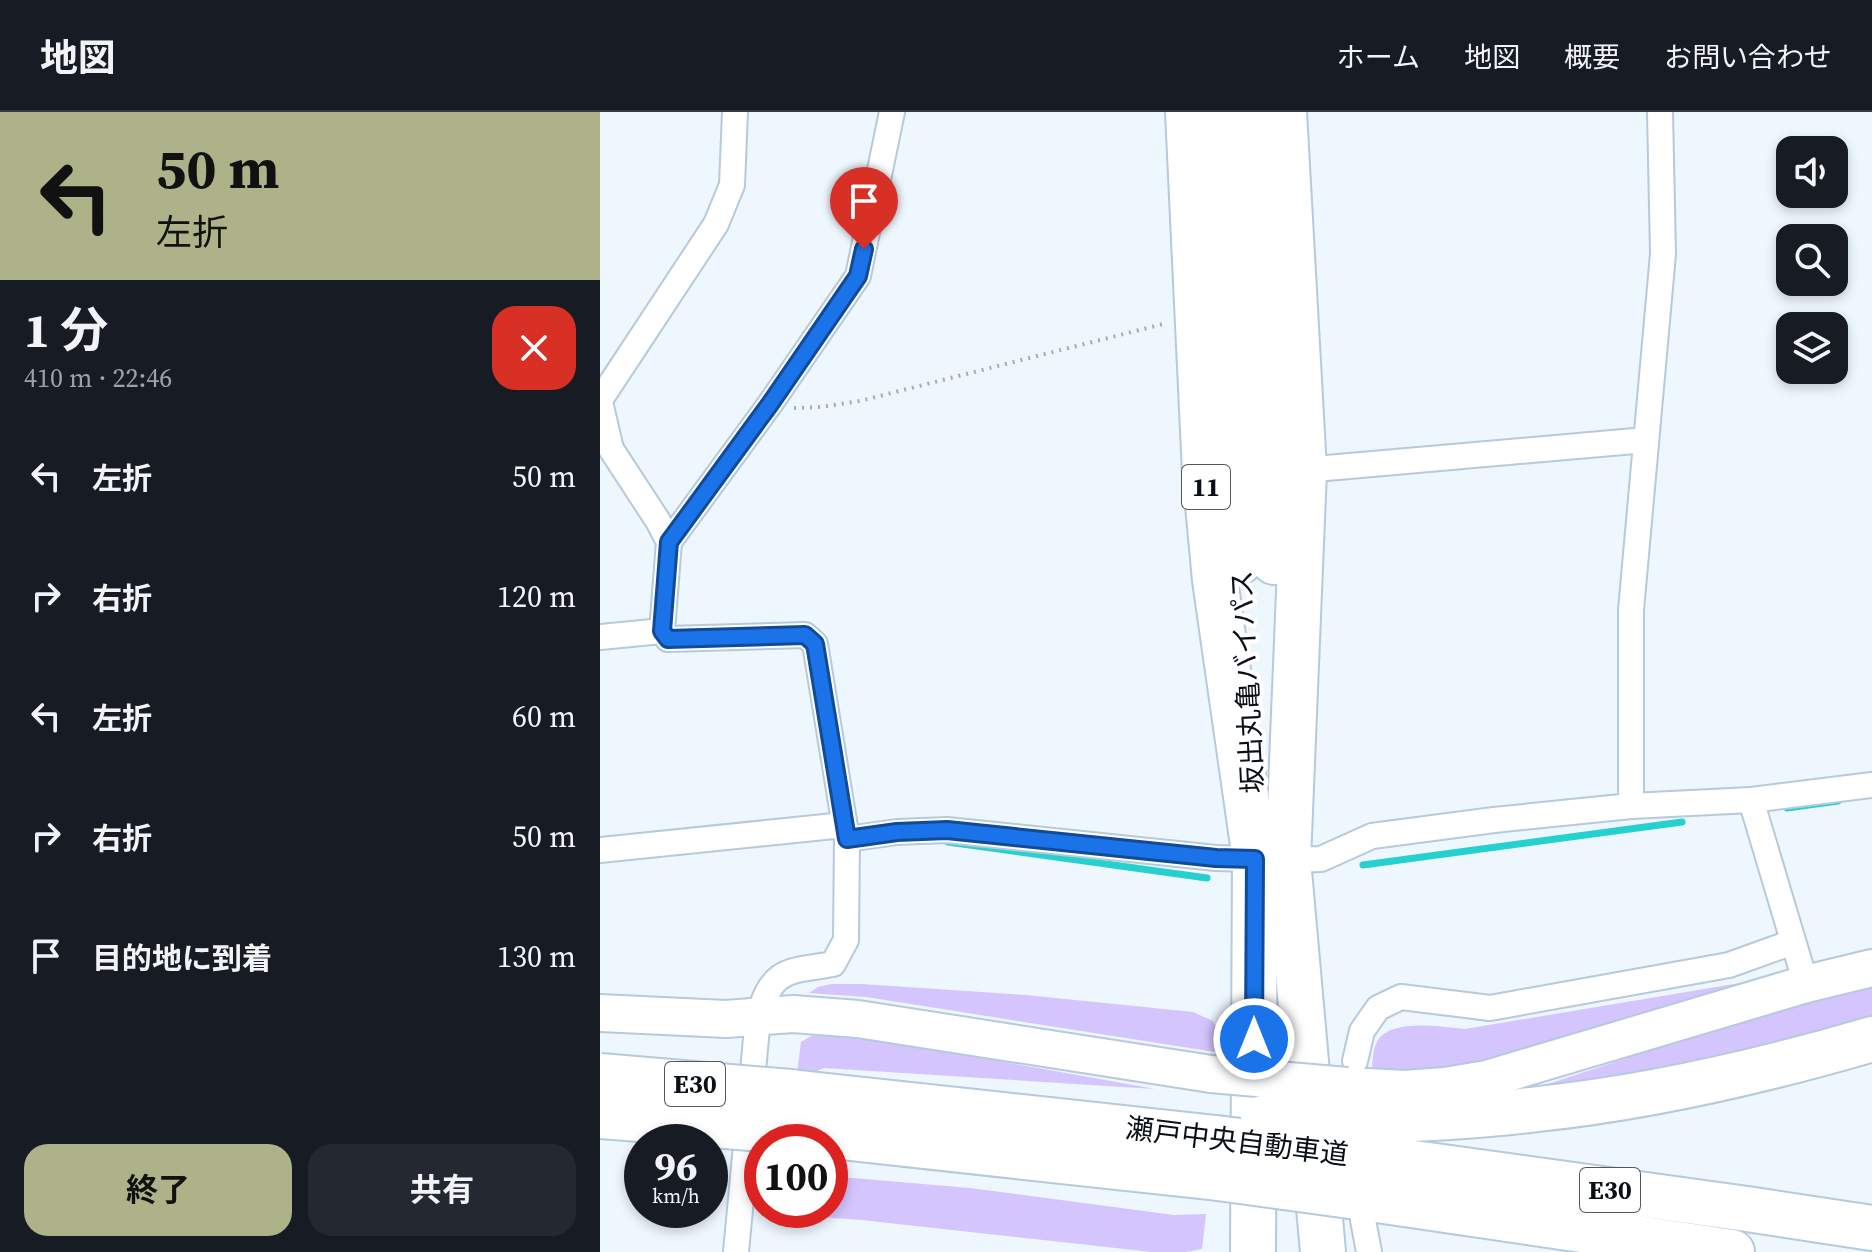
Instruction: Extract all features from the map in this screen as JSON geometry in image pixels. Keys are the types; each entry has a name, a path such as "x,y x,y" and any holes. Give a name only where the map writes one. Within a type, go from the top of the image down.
{"highway":[{"name":"11","path":"1188,112 1205,473 1215,580 1272,859"},
{"name":"坂出丸亀バイパス","path":"1220,112 1272,859 1305,1252"},
{"name":"坂出丸亀バイパス","path":"1252,112 1272,859 1274,1252"},
{"name":"11","path":"1272,859 1304,470 1284,112"},
{"path":"1253,1252 1272,859"},
{"path":"1272,859 1323,1252"},
{"path":"1215,1126 1352,1140 1448,1118 1525,1111 1720,1079 1872,1039"},
{"name":"瀬戸中央自動車道","path":"600,1076 788,1111 1215,1126"},
{"name":"瀬戸中央自動車道","path":"600,1116 937,1107 1215,1126 1352,1140 1872,1228"},
{"name":"瀬戸中央自動車道","path":"1352,1140 1732,1252"}],"street":[{"path":"669,542 611,449 600,401 716,224 732,185 735,112"},
{"path":"736,1252 758,1017 764,997 784,973 833,964 846,940 845,832 815,644 805,635 668,639 662,631 669,542 770,404 858,276 892,112"},
{"path":"1631,806 1631,610 1663,254 1660,112"},
{"path":"1304,470 1646,440"},
{"path":"600,637 662,631"},
{"path":"600,850 845,832 947,830 1216,858 1321,859 1372,836 1631,806 1751,800 1872,785"},
{"path":"1751,800 1806,984"},
{"path":"1369,1252 1352,1140 1362,1031 1378,1008 1401,997 1490,1008 1729,965 1793,942"},
{"path":"1352,1140 1419,1088 1487,1079 1806,984 1872,968"},
{"path":"600,1013 726,1019 793,1014 858,1019 1215,1126"}],"path":[{"path":"770,404 790,409 860,401 1197,316"}],"shaded area":[{"path":"1758,980 1482,1066 1371,1075 1376,1044 1391,1030 1403,1027 1465,1029"},
{"path":"831,984 1026,995 1193,1012 1213,1021 1216,1029 1215,1052 866,997 809,993"},
{"path":"1872,986 1872,1023 1812,1041 1506,1098 1734,1024"},
{"path":"811,1036 865,1037 1155,1089 824,1068 812,1073 797,1073 801,1042"},
{"path":"848,1178 970,1188 1174,1215 1206,1214 1202,1249 1186,1252 1152,1252 848,1219"}],"waterway":[{"path":"1787,808 1838,801"},
{"path":"1363,865 1682,822"},
{"path":"948,842 1207,878"}],"route":[{"path":"864,249 858,276 770,404 669,542 662,631 668,639 805,635 815,644 847,839 897,832 947,830 1216,858 1255,859 1254,1039"}]}
